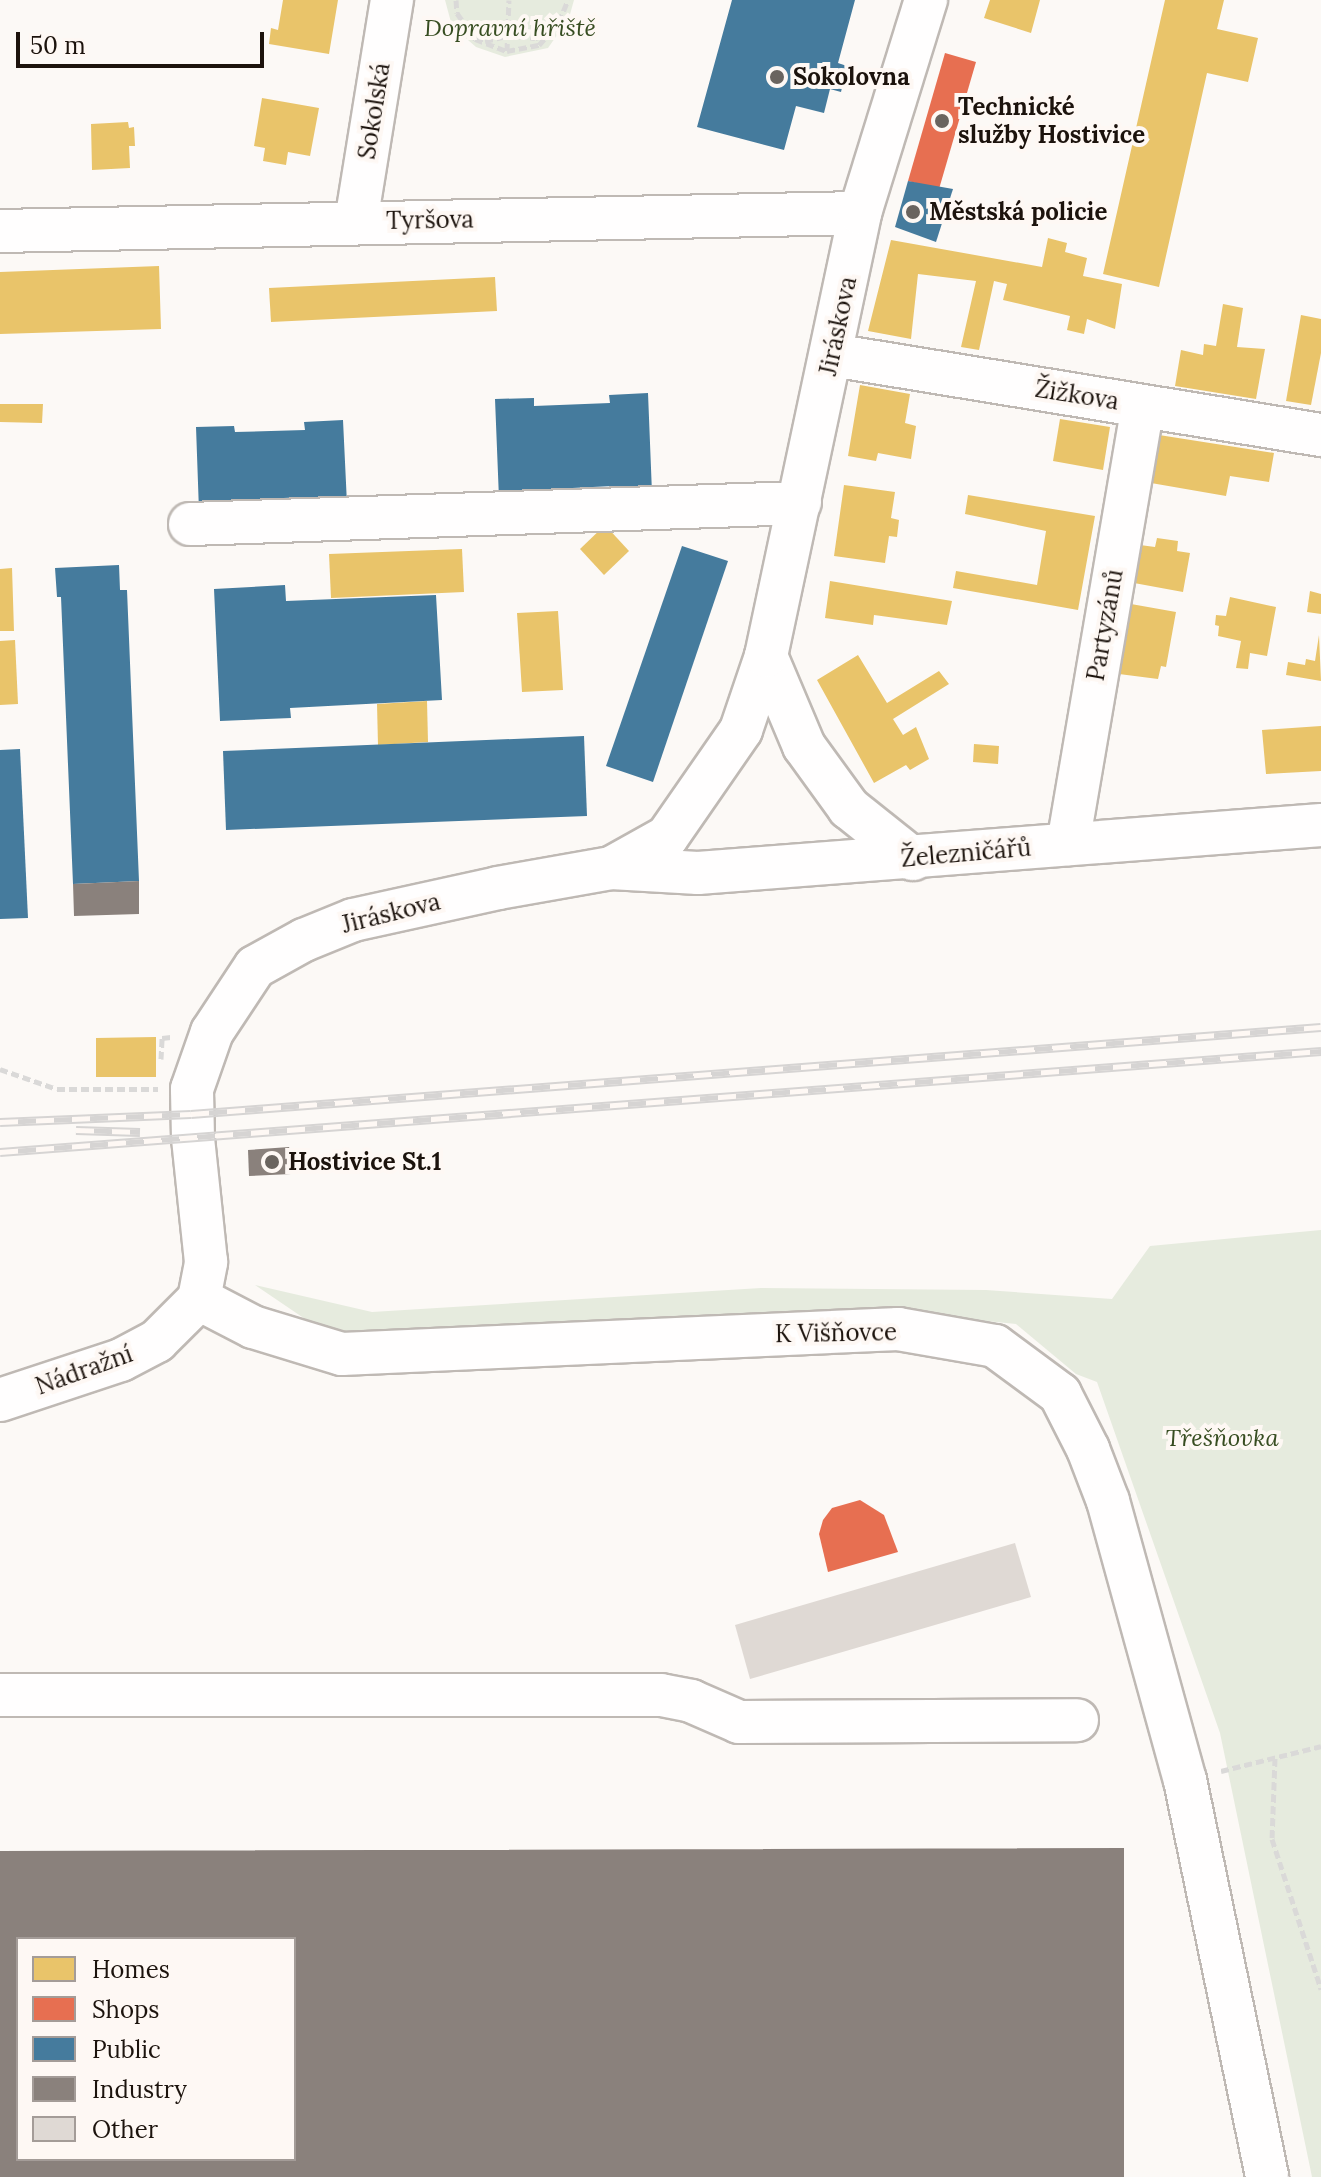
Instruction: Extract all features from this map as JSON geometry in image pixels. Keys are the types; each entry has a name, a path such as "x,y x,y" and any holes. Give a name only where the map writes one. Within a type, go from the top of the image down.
{"street":[{"name":"Sokolská","path":"356,222 392,0"},
{"name":"Jiráskova","path":"199,1299 206,1262 191,1102 196,1076 212,1032 255,967 353,920 498,888 611,868 667,837 741,730 766,656 860,213 926,0"},
{"name":"Tyršova","path":"0,231 860,213"},
{"name":"Žižkova","path":"832,355 1321,435"},
{"name":"Partyzánů","path":"1068,844 1143,406"},
{"path":"190,524 800,503"},
{"path":"766,656 804,746 840,796 849,808 913,859"},
{"name":"Železničářů","path":"611,868 698,873 913,859 1321,825"},
{"name":"Nádražní","path":"0,1400 121,1360 157,1341 199,1299"},
{"name":"K Višňovce","path":"199,1299 253,1327 342,1354 898,1329 995,1346 1060,1394 1088,1449 1108,1501 1185,1780 1267,2177"},
{"path":"0,1695 661,1695 691,1701 739,1722 1077,1720"}],"path":[{"path":"456,0 457,13 475,39 507,51 539,45 559,22 568,0"},
{"path":"507,51 509,0"},
{"path":"508,23 518,36 535,38 549,33"},
{"path":"482,42 507,36"},
{"path":"161,1064 162,1038 212,1032"},
{"path":"0,1069 57,1089 161,1089 161,1076"},
{"path":"1185,1780 1321,1746"},
{"path":"1275,1758 1272,1839 1321,1989"}],"green space":[{"name":"Dopravní hřiště","path":"445,0 574,0 569,18 548,48 505,57 476,47 452,26"},
{"name":"Třešňovka","path":"1321,1230 1321,2177 1312,2177 1220,1733 1097,1382 1076,1374 1016,1324 899,1312 339,1342 255,1285 372,1312 761,1288 986,1290 1112,1299 1150,1246"}],"building: Homes":[{"path":"283,0 338,0 329,54 269,44 271,28 278,30"},
{"path":"990,0 1040,0 1031,33 984,18"},
{"path":"1165,0 1224,0 1217,29 1258,38 1248,82 1207,73 1159,287 1103,274"},
{"path":"262,98 319,108 310,156 288,152 286,165 263,161 265,148 254,146"},
{"path":"128,122 129,128 134,127 135,146 129,146 130,168 92,170 91,124"},
{"path":"1048,238 1067,243 1065,252 1087,258 1083,276 1122,284 1115,329 1087,319 1084,334 1067,330 1070,316 1003,300 1007,284 994,281 979,350 961,347 976,281 918,274 911,339 868,331 891,240 1042,267"},
{"path":"159,266 161,329 0,334 0,272"},
{"path":"495,277 497,311 271,322 269,288"},
{"path":"1223,304 1243,308 1237,347 1265,349 1256,399 1175,386 1181,350 1203,355 1204,344 1216,346"},
{"path":"1301,315 1321,319 1321,353 1311,405 1286,401"},
{"path":"860,385 910,394 905,423 916,426 911,459 878,453 876,461 848,456"},
{"path":"0,404 43,404 42,423 0,422"},
{"path":"1060,419 1110,427 1103,470 1053,461"},
{"path":"1159,435 1274,453 1269,482 1230,476 1226,496 1151,483"},
{"path":"844,485 895,492 891,518 899,520 897,537 889,536 885,563 834,556"},
{"path":"968,495 1095,516 1078,610 953,588 956,571 1037,585 1046,531 965,514"},
{"path":"605,525 629,551 604,575 580,549"},
{"path":"1157,538 1178,541 1177,551 1190,553 1183,592 1134,583 1140,545 1155,547"},
{"path":"462,549 464,592 331,598 329,554"},
{"path":"12,568 14,631 0,631 0,569"},
{"path":"830,581 952,601 947,625 874,615 873,625 825,618"},
{"path":"1310,591 1321,594 1321,614 1307,612"},
{"path":"1230,597 1276,607 1267,656 1250,653 1248,669 1236,668 1241,641 1218,636 1219,626 1215,625 1216,615 1226,616"},
{"path":"1131,604 1176,612 1166,667 1161,666 1158,679 1119,674"},
{"path":"558,611 563,690 522,692 517,613"},
{"path":"1319,635 1321,681 1286,675 1288,662 1305,665 1306,659 1315,661"},
{"path":"15,640 18,704 0,705 0,641"},
{"path":"858,655 887,703 939,671 949,684 893,719 903,735 916,727 929,759 910,770 906,765 874,783 817,680"},
{"path":"427,701 428,742 378,745 377,704"},
{"path":"1321,726 1321,771 1266,774 1262,730"},
{"path":"974,744 999,746 998,764 973,762"},
{"path":"156,1037 156,1077 96,1077 96,1038"}],"building: Shops":[{"name":"Technické služby Hostivice","path":"945,53 976,62 939,189 908,181"},
{"path":"860,1500 884,1515 898,1552 828,1572 819,1534 823,1520 832,1508"}],"building: Public":[{"name":"Sokolovna","path":"732,0 855,0 838,63 847,66 841,92 830,89 824,113 796,106 784,150 697,127"},
{"path":"908,181 953,189 936,242 895,227"},
{"path":"648,393 652,493 613,494 613,486 552,489 552,497 499,499 495,399 534,398 534,406 610,403 609,395"},
{"path":"343,420 347,504 308,506 307,497 238,500 238,509 199,511 196,427 234,426 235,432 305,430 304,422"},
{"path":"682,546 728,561 653,782 606,766"},
{"path":"119,565 120,590 127,590 139,881 73,884 61,597 57,597 55,568"},
{"path":"285,585 286,601 436,595 442,700 290,708 291,718 220,721 214,589"},
{"path":"584,736 587,816 226,830 223,751"},
{"path":"20,749 28,918 0,919 0,750"}],"building: Industry":[{"path":"139,881 139,914 74,916 73,884"},
{"name":"Hostivice St.1","path":"289,1147 295,1167 291,1174 249,1176 248,1150"},
{"path":"1124,1848 1124,2177 0,2177 0,1851"}],"building: Other":[{"path":"1015,1543 1031,1597 750,1679 735,1625"}],"railway":[{"path":"0,1122 191,1114 1321,1027"},
{"path":"0,1152 1321,1051"},
{"path":"76,1130 140,1132"}],"place":[{"name":"Sokolovna","path":"777,77"},
{"name":"Technické služby Hostivice","path":"942,121"},
{"name":"Městská policie","path":"913,212"},
{"name":"Hostivice St.1","path":"272,1162"}]}
